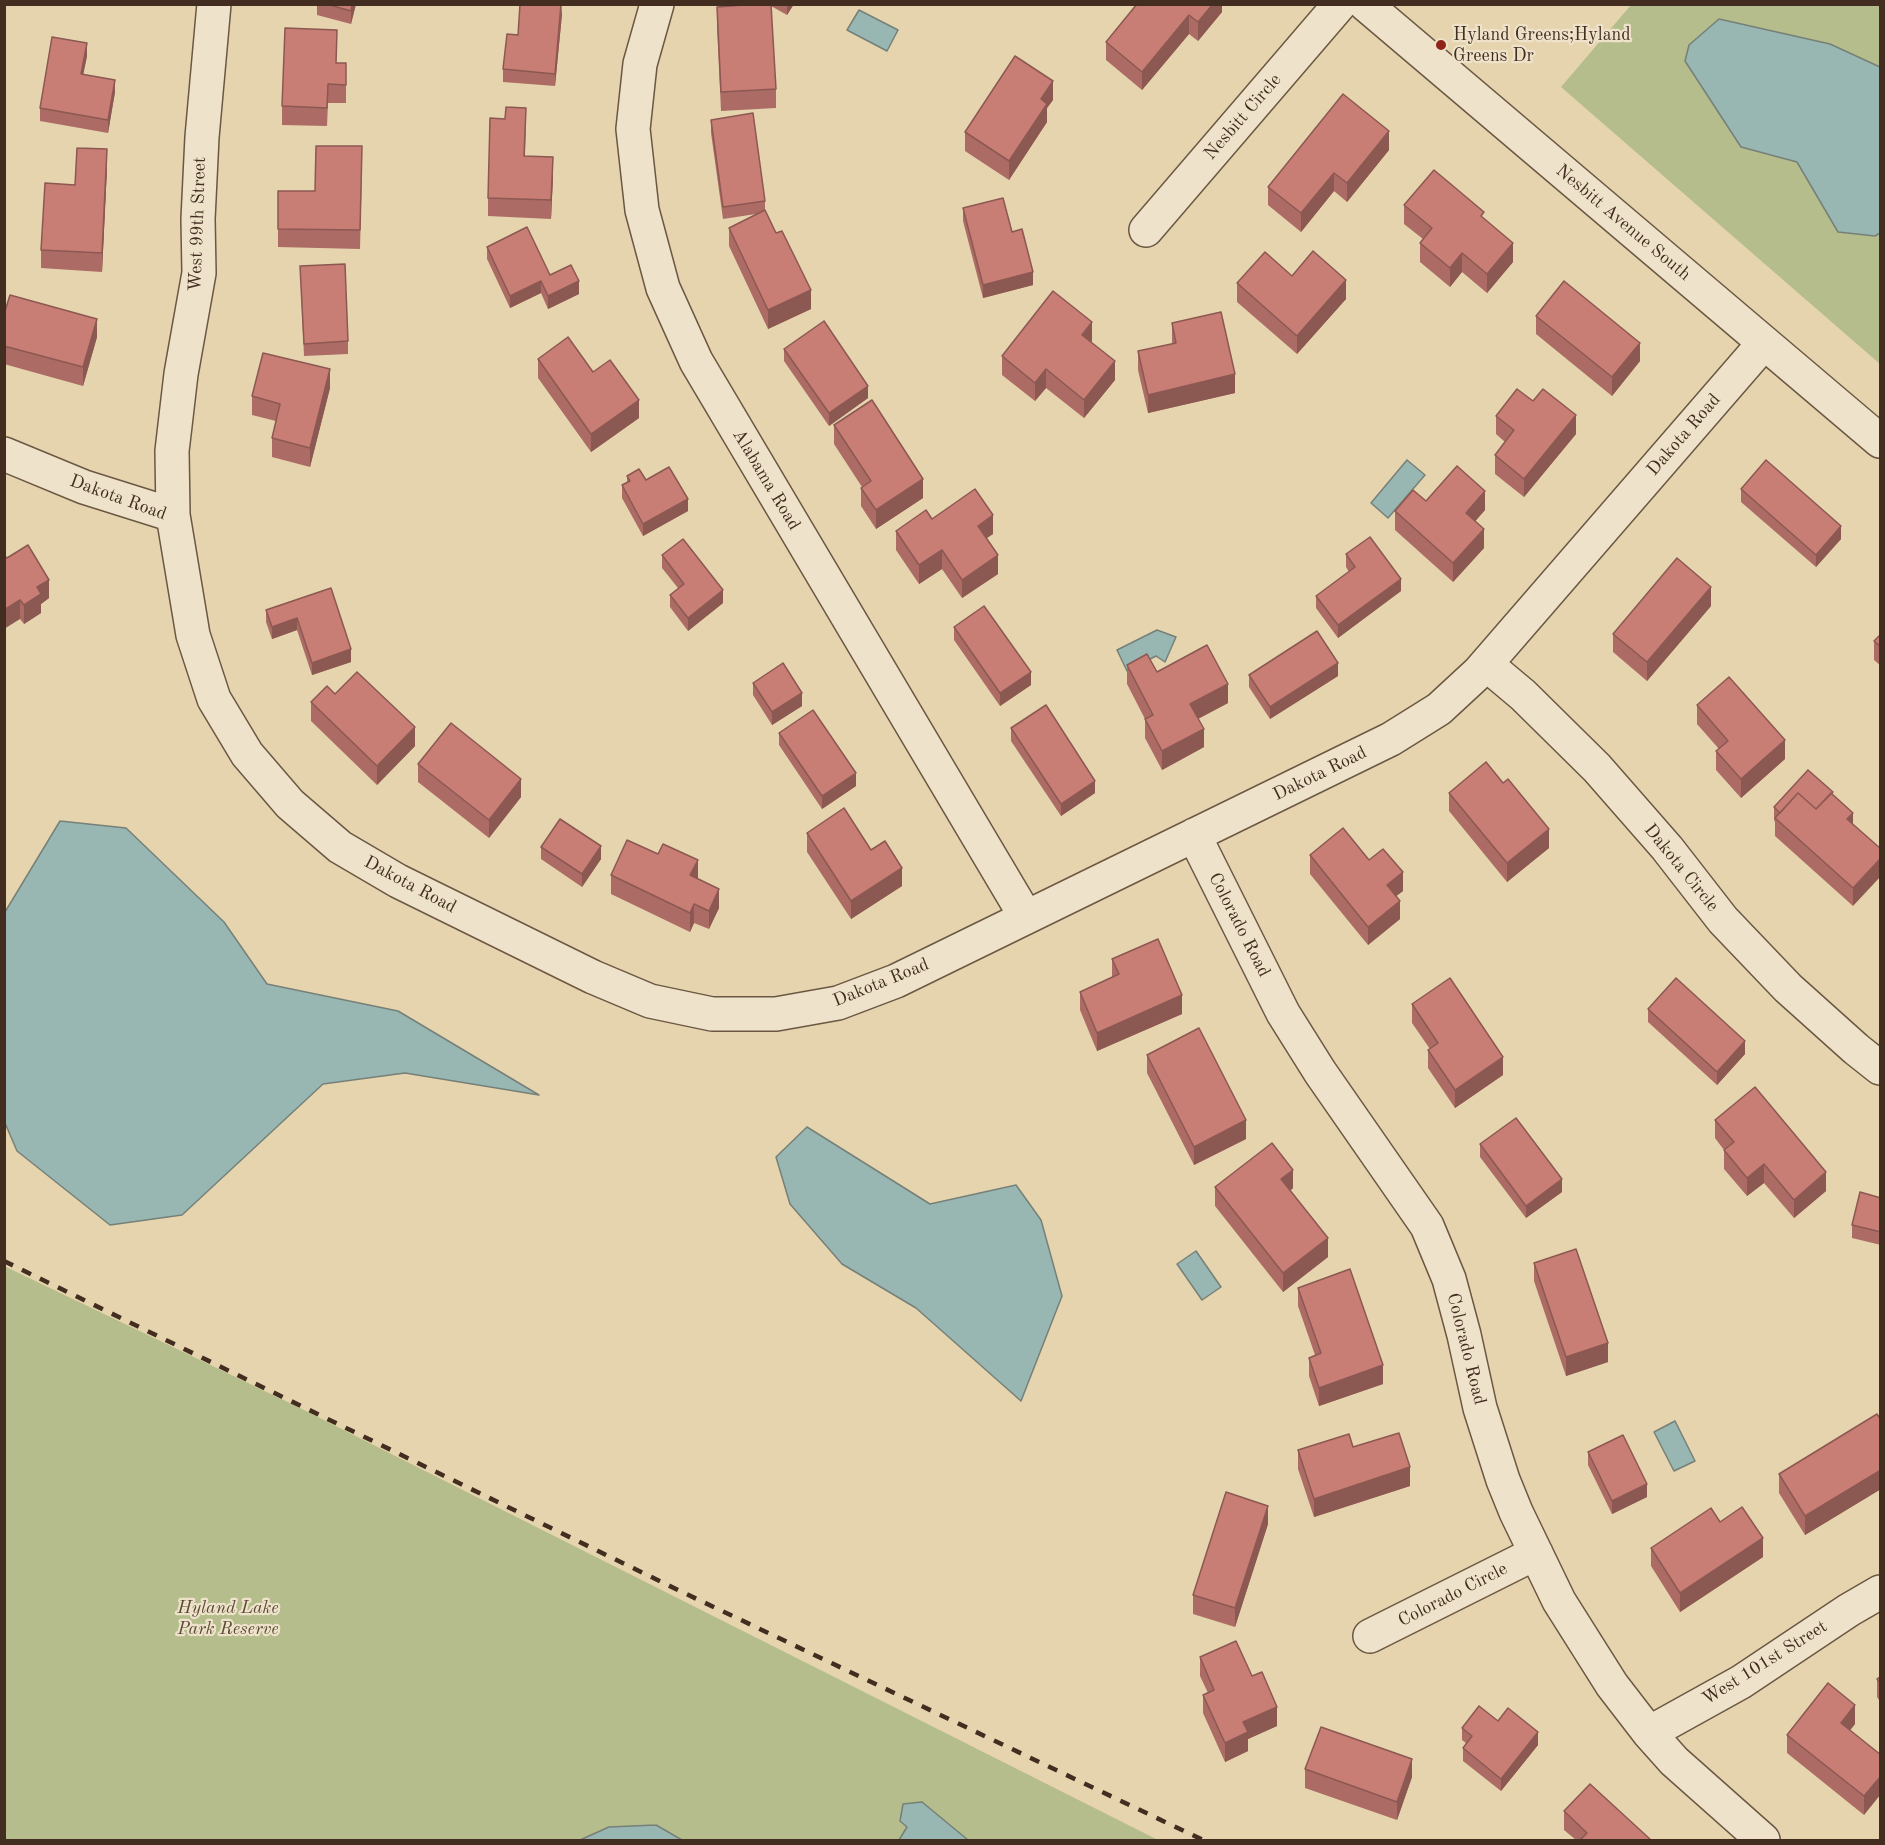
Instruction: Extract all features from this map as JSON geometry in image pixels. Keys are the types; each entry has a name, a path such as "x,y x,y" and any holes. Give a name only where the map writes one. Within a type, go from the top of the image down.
{"street":[{"name":"West 99th Street","path":"173,515 172,451 181,374 199,273 198,219 202,137 214,4"},
{"name":"Alabama Road","path":"657,4 640,64 633,129 642,210 663,288 696,361 1026,917"},
{"name":"Nesbitt Circle","path":"1146,230 1340,4"},
{"name":"Nesbitt Avenue South","path":"1365,4 1881,441"},
{"name":"Dakota Road","path":"4,454 84,487 173,515 193,635 214,699 247,754 290,804 340,847 399,881 593,977 650,1001 712,1014 776,1014 838,1003 896,981 1391,739 1439,709 1486,664 1764,343"},
{"name":"Dakota Circle","path":"1486,664 1523,695 1597,768 1667,848 1724,920 1788,988 1856,1049 1881,1068"},
{"name":"Colorado Road","path":"1194,835 1283,1013 1320,1072 1427,1226 1449,1279 1480,1407 1503,1480 1558,1601 1612,1685 1649,1733 1674,1761 1763,1840"},
{"name":"Colorado Circle","path":"1370,1636 1536,1553"},
{"name":"West 101st Street","path":"1649,1733 1741,1682 1849,1610 1881,1592"}],"green space":[{"path":"1631,5 1880,5 1880,364 1561,87"},
{"name":"Hyland Lake Park Reserve","path":"4,1266 298,1407 1158,1840 5,1840"}],"water":[{"path":"859,10 898,30 887,51 847,30"},
{"path":"1719,19 1830,44 1880,67 1880,233 1875,236 1838,232 1797,162 1741,147 1685,61 1689,45"},
{"path":"1407,460 1425,475 1388,518 1371,503"},
{"path":"1157,630 1176,637 1165,662 1156,656 1127,671 1117,650"},
{"path":"60,821 126,828 224,922 267,984 398,1011 539,1095 405,1073 323,1084 182,1215 110,1225 17,1151 5,1123 5,912"},
{"path":"807,1127 930,1204 1016,1185 1041,1220 1062,1296 1021,1401 916,1308 842,1264 790,1204 776,1157"},
{"path":"1196,1251 1221,1287 1202,1300 1177,1264"},
{"path":"1675,1421 1695,1461 1674,1471 1654,1432"},
{"path":"922,1802 968,1840 899,1840 907,1827 900,1821 903,1804"},
{"path":"656,1825 682,1840 580,1840 609,1827"}],"building":[{"path":"326,4 352,4 351,11"},
{"path":"520,4 561,4 555,74 503,69 507,34 518,35"},
{"path":"771,4 776,89 721,92 717,7"},
{"path":"1137,4 1213,4 1198,22 1189,15 1142,72 1106,42"},
{"path":"285,28 337,30 336,63 346,63 346,85 328,84 327,108 282,106"},
{"path":"52,37 87,43 81,74 115,80 108,120 40,108"},
{"path":"1015,56 1053,81 1041,99 1047,104 1009,161 965,132"},
{"path":"1343,94 1389,131 1347,183 1334,173 1301,213 1268,187"},
{"path":"506,107 526,108 524,156 553,157 551,200 488,198 490,118 505,119"},
{"path":"753,113 765,201 723,207 711,120"},
{"path":"316,146 362,146 360,230 278,229 278,191 315,191"},
{"path":"77,148 107,149 102,253 41,250 45,183 75,185"},
{"path":"1434,170 1484,212 1481,216 1513,243 1487,274 1462,253 1450,268 1420,243 1432,228 1404,205"},
{"path":"1003,198 1012,232 1022,229 1033,272 983,285 963,208"},
{"path":"765,210 776,233 782,231 811,290 768,310 729,228"},
{"path":"527,227 550,275 571,265 579,281 548,296 541,281 510,296 487,247"},
{"path":"1313,251 1346,280 1297,336 1237,283 1265,252 1292,276"},
{"path":"345,264 348,341 304,344 300,266"},
{"path":"1564,281 1640,343 1612,377 1536,316"},
{"path":"1053,291 1092,322 1082,335 1115,361 1084,400 1046,369 1035,383 1002,356"},
{"path":"10,295 97,319 83,367 4,346 4,314"},
{"path":"1221,312 1235,374 1148,395 1138,351 1176,343 1172,323"},
{"path":"824,321 868,386 829,413 784,349"},
{"path":"568,337 593,372 610,360 639,400 591,434 538,359"},
{"path":"263,353 330,369 310,448 272,438 280,404 252,396"},
{"path":"1517,389 1533,401 1543,389 1576,415 1524,479 1495,455 1514,430 1496,416"},
{"path":"872,400 923,479 876,510 861,488 871,481 834,425"},
{"path":"1766,460 1841,526 1816,555 1741,489"},
{"path":"1457,466 1485,491 1466,513 1484,529 1453,563 1395,511 1413,490 1426,501"},
{"path":"669,467 688,499 643,524 622,485 630,481 627,476 639,469 646,480"},
{"path":"975,489 993,515 978,526 998,555 962,580 942,550 919,565 896,531 926,510 932,519"},
{"path":"1370,537 1401,579 1338,625 1316,596 1355,567 1346,554"},
{"path":"683,539 723,590 688,618 670,595 684,584 662,555"},
{"path":"28,545 49,580 37,587 41,594 24,605 20,600 4,610 4,555 7,558"},
{"path":"1677,558 1711,587 1647,662 1613,634"},
{"path":"331,588 351,649 312,663 297,618 272,627 266,610"},
{"path":"984,606 1031,672 1000,693 954,627"},
{"path":"1317,631 1338,663 1270,707 1249,675"},
{"path":"1881,634 1881,647 1874,641"},
{"path":"1207,645 1228,684 1190,704 1204,729 1162,751 1145,719 1153,715 1127,665 1147,654 1157,672"},
{"path":"783,663 802,693 772,712 753,683"},
{"path":"357,672 415,727 377,766 311,702 327,686 335,694"},
{"path":"1729,677 1785,740 1741,779 1716,751 1728,741 1697,705"},
{"path":"1046,705 1095,781 1061,804 1011,728"},
{"path":"813,710 856,773 822,796 779,733"},
{"path":"451,723 521,779 489,820 418,764"},
{"path":"1486,762 1503,783 1508,779 1549,829 1507,863 1449,793"},
{"path":"1808,770 1833,792 1816,809 1798,793 1780,813 1774,807"},
{"path":"1798,793 1816,809 1831,793 1853,813 1847,819 1881,849 1881,858 1853,888 1775,818"},
{"path":"844,808 871,850 885,841 902,868 851,901 807,833"},
{"path":"560,819 601,846 582,874 541,847"},
{"path":"1343,828 1369,860 1383,849 1403,872 1387,885 1400,901 1368,927 1310,855"},
{"path":"627,840 658,854 663,844 698,860 690,875 719,889 709,911 694,904 690,913 611,875"},
{"path":"1158,939 1182,995 1097,1033 1080,992 1119,974 1112,959"},
{"path":"1450,978 1503,1057 1455,1090 1428,1050 1438,1043 1412,1004"},
{"path":"1676,978 1745,1041 1717,1072 1648,1009"},
{"path":"1199,1028 1246,1120 1194,1147 1147,1055"},
{"path":"1755,1087 1826,1172 1794,1200 1764,1164 1747,1178 1724,1150 1734,1142 1715,1120"},
{"path":"1516,1118 1562,1179 1526,1206 1480,1144"},
{"path":"1272,1143 1293,1170 1281,1179 1328,1238 1283,1273 1215,1187"},
{"path":"1860,1192 1881,1198 1881,1232 1852,1225"},
{"path":"1576,1249 1608,1343 1566,1357 1534,1263"},
{"path":"1350,1269 1383,1365 1319,1388 1309,1358 1321,1353 1298,1288"},
{"path":"1877,1414 1881,1420 1881,1470 1805,1516 1779,1474"},
{"path":"1399,1433 1410,1467 1314,1499 1298,1450 1349,1434 1353,1447"},
{"path":"1623,1435 1647,1484 1612,1501 1588,1452"},
{"path":"1226,1492 1268,1506 1235,1608 1193,1595"},
{"path":"1742,1507 1763,1538 1680,1593 1651,1548 1711,1508 1720,1522"},
{"path":"1236,1641 1252,1676 1262,1672 1277,1707 1243,1722 1248,1732 1225,1743 1203,1695 1214,1690 1200,1657"},
{"path":"1828,1683 1855,1705 1841,1723 1881,1755 1881,1776 1864,1796 1787,1735"},
{"path":"1479,1706 1498,1721 1508,1708 1538,1732 1501,1779 1463,1748 1472,1736 1462,1728"},
{"path":"1321,1727 1412,1759 1397,1802 1305,1769"},
{"path":"1590,1784 1651,1840 1580,1840 1587,1833 1564,1811"}],"railway":[{"path":"4,1261 678,1590 1203,1840"}],"place":[{"name":"Hyland Greens;Hyland Greens Dr","path":"1441,45"}]}
